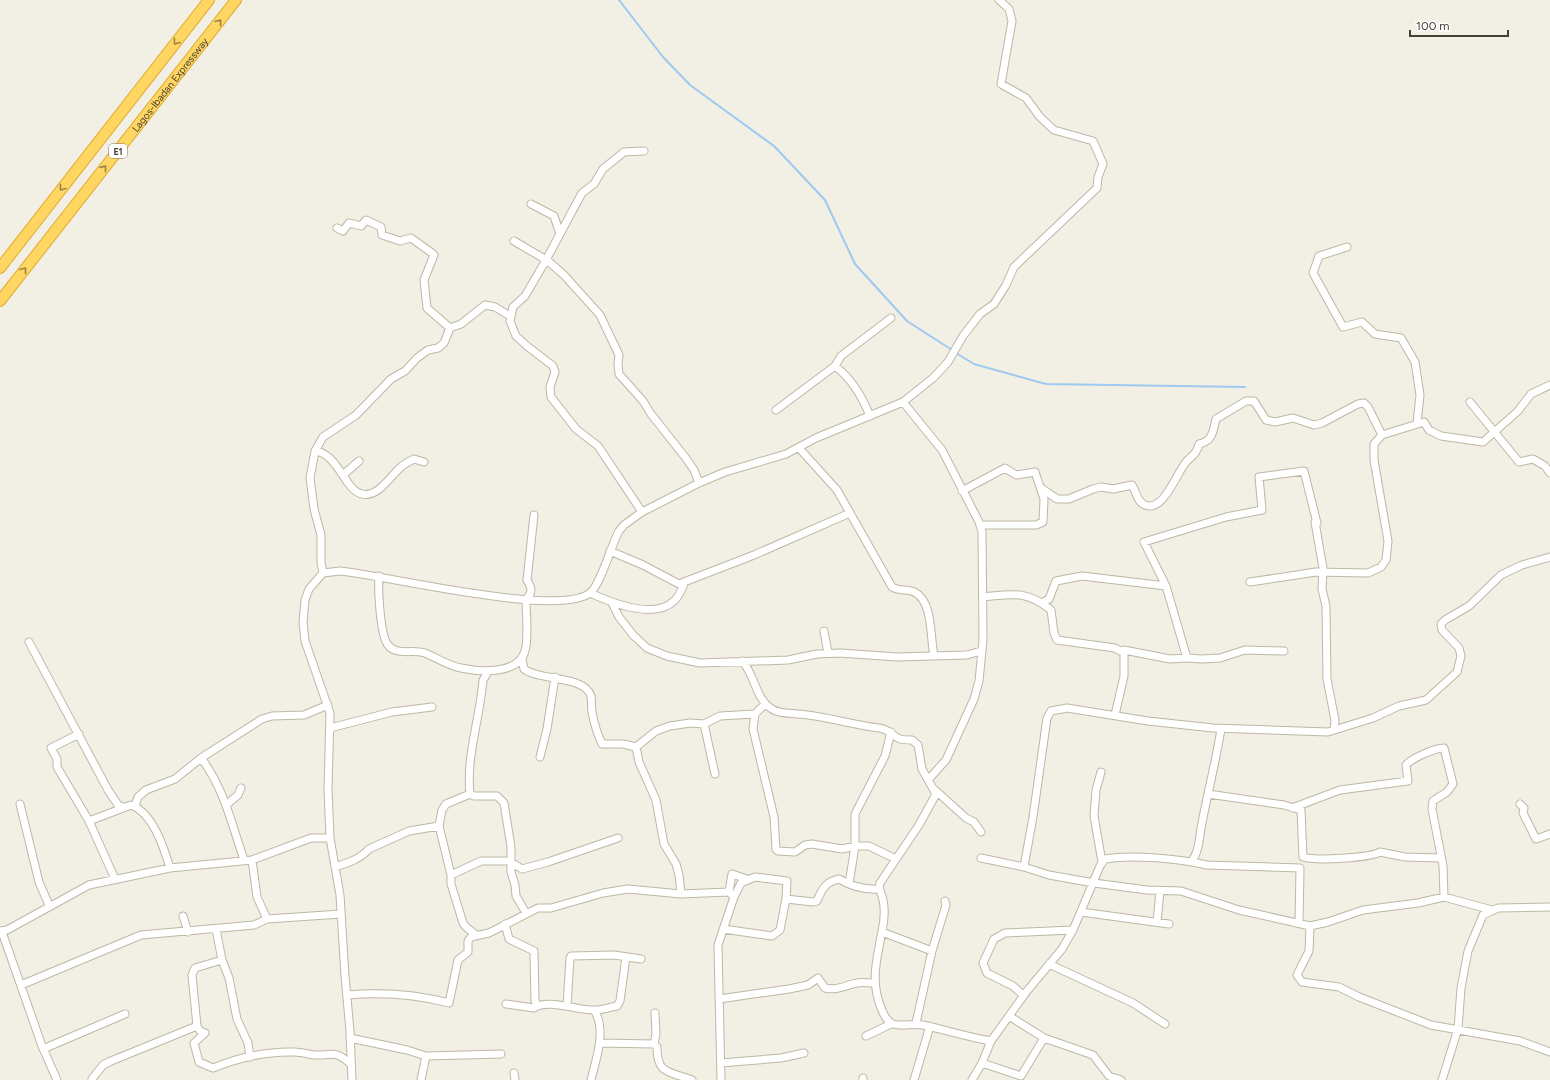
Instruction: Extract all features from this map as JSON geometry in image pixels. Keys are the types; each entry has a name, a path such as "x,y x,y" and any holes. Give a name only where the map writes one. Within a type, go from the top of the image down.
{"highway":[{"name":"E1","path":"0,268 209,0"},
{"name":"Lagos-Ibadan Expressway","path":"0,301 236,0"}],"street":[{"path":"352,1080 342,914 330,838 328,789 330,728 328,705 305,641 303,622 305,600 309,589 323,573 340,571 379,576 470,594 526,599 567,600 582,598 596,587 619,531 624,525 642,512 699,483 725,472 770,460 799,448 816,438 903,402 933,378 948,362 963,336 980,314 994,304 1006,285 1014,267 1097,188 1098,176 1103,164 1093,141 1054,130 1040,117 1026,98 1001,84 1012,21 1009,9 999,0"},
{"path":"642,512 598,446 576,429 551,397 550,387 555,372 553,366 516,336 511,327 510,316 513,307 525,296 582,193 596,182 603,169 624,152 644,151"},
{"path":"531,204 554,216 560,234"},
{"path":"337,228 343,231 349,223 361,226 366,220 381,227 382,235 400,241 411,238 432,253 434,255 424,280 427,308 450,328"},
{"path":"514,241 546,260 564,275 600,315 619,355 619,374 643,401 651,414 685,457 694,470 699,483"},
{"path":"1347,247 1319,256 1313,273 1344,327 1362,322 1375,334 1401,338 1415,362 1420,395 1417,423"},
{"path":"323,573 321,562 321,535 314,509 310,478 316,451 323,437 356,415 391,379 405,371 417,358 428,350 438,348 444,343 450,328 461,324 485,305 495,307 510,316"},
{"path":"776,410 835,366 841,356 891,318"},
{"path":"835,366 848,377 857,389 870,416"},
{"path":"1250,582 1322,573 1368,573 1381,567 1386,560 1388,541 1374,460 1374,444 1382,435 1424,422 1428,430 1441,436 1483,442 1518,411 1531,394 1550,385"},
{"path":"1041,488 1057,499 1068,499 1102,487 1114,490 1132,485 1141,503 1147,506 1153,504 1165,497 1187,461 1193,457 1199,444 1208,442 1216,419 1246,401 1254,401 1266,420 1275,422 1292,418 1314,425 1322,424 1358,404 1364,403 1368,407 1382,435"},
{"path":"903,402 942,450 980,525 982,532 982,664 974,699 946,760 929,779"},
{"path":"1470,402 1519,462 1533,459 1545,466 1550,473"},
{"path":"799,448 837,490 892,587 896,590 911,590 920,596 931,624 934,655"},
{"path":"316,451 322,452 330,457 355,490 362,494 371,493 384,484 402,466 414,459 424,462"},
{"path":"343,475 359,461"},
{"path":"962,491 1005,468 1016,475 1035,472 1044,499 1043,522 1041,524 999,526 980,525"},
{"path":"1187,658 1166,586 1144,542 1226,517 1262,510 1259,477 1304,472 1317,523 1315,522 1321,553 1322,589 1326,606 1327,679 1335,720 1334,730"},
{"path":"610,551 643,565 675,583 685,582 754,555 850,513"},
{"path":"534,515 527,580 532,588 531,594 526,599 525,649 522,659 524,669 533,675 555,677 580,685 591,696 594,726 602,744 623,744 636,747"},
{"path":"1024,867 1048,714 1054,710 1067,708 1221,729 1328,732 1343,728 1373,718 1399,706 1426,700 1457,672 1461,656 1459,648 1442,630 1441,624 1445,620 1469,606 1501,575 1522,565 1550,557"},
{"path":"379,576 378,593 385,640 388,646 400,652 420,651 460,668 488,672 508,668 522,659"},
{"path":"1042,603 1049,599 1056,581 1082,576 1166,586"},
{"path":"590,593 612,603 656,610 668,606 676,600 685,582"},
{"path":"983,597 1020,594 1042,603 1052,610 1054,634 1057,640 1115,648 1120,651 1124,650 1170,659 1220,658 1245,650 1284,651"},
{"path":"612,603 619,617 628,629 647,648 667,656 700,662 788,660 828,653 869,653 897,657 924,655 967,655 981,652"},
{"path":"824,631 828,653"},
{"path":"29,642 108,790 118,805 123,807"},
{"path":"924,655 932,645"},
{"path":"1115,715 1124,676 1124,650"},
{"path":"742,661 749,668 765,704 772,710 782,713 834,719 867,727 880,728 891,732 900,739 912,740 918,745 922,769 934,789 935,796 926,814 880,883 879,889 884,902 882,932 873,983 883,1014 891,1024"},
{"path":"470,794 469,783 483,680 488,672"},
{"path":"540,757 547,729 555,677"},
{"path":"765,704 755,714 753,729 774,817 776,849 778,851 795,852 805,844 842,849 855,846 869,846 896,859"},
{"path":"135,806 138,796 146,790 175,779 201,758 262,719 272,716 304,715 328,705"},
{"path":"330,728 392,712 432,707"},
{"path":"636,747 656,731 670,726 690,723 704,724 720,716 755,714"},
{"path":"1335,720 1343,728"},
{"path":"704,724 715,774"},
{"path":"1192,861 1200,841 1221,729"},
{"path":"849,884 855,846 855,814 886,756 891,732"},
{"path":"79,734 51,748 57,759 57,767 89,820 115,879"},
{"path":"636,747 640,762 656,800 664,844 676,864 681,894"},
{"path":"1292,808 1340,790 1408,781 1406,765 1410,760 1438,748 1444,748 1453,784 1447,792 1433,801 1432,809 1445,883 1444,897"},
{"path":"201,758 212,772 226,805 248,860 257,896 267,919"},
{"path":"972,1080 982,1063 991,1041 1023,995 1062,949 1073,930 1094,883 1102,858 1094,816 1096,790 1101,772"},
{"path":"226,805 238,795 241,788"},
{"path":"934,789 966,818 972,821 981,832"},
{"path":"526,913 516,896 509,861 511,847 504,803 497,796 474,796 470,794 446,804 442,810 439,826 451,884 463,923 466,928 476,934 484,935 538,908 551,908 603,893 628,889 681,894 732,894"},
{"path":"1208,794 1284,805 1301,810 1303,857 1361,857 1375,855 1380,852 1405,857 1441,858"},
{"path":"20,804 39,882 49,905"},
{"path":"1520,804 1524,808 1523,813 1536,839 1550,835"},
{"path":"89,820 123,807 131,805 135,806 155,829 163,844 170,868"},
{"path":"335,867 352,861 365,854 369,849 409,832 439,826"},
{"path":"57,1080 1,932 49,905 89,885 170,868 248,860 311,838 330,838"},
{"path":"450,875 481,861 509,861 522,868 548,862 618,838"},
{"path":"981,858 1024,867 1049,875 1094,883 1190,893 1239,910 1310,926 1328,922 1363,910 1418,903 1444,897 1492,910"},
{"path":"1102,858 1192,861 1207,865 1300,868 1299,923"},
{"path":"721,1080 718,945 732,894 732,874 747,879"},
{"path":"723,929 772,936 780,930 786,899 787,881 755,877 747,879 741,883 732,894"},
{"path":"786,899 813,902 817,901 823,887 830,880 839,879 849,884 869,889 879,889"},
{"path":"1158,922 1160,891"},
{"path":"916,1023 932,951 946,905 945,902"},
{"path":"1442,1080 1458,1029 1462,988 1468,951 1483,915 1498,908 1550,907"},
{"path":"1081,912 1169,924"},
{"path":"21,985 141,935 254,925 267,919 342,914"},
{"path":"183,916 188,932"},
{"path":"505,924 509,939 534,951 535,1001 537,1005"},
{"path":"1310,926 1309,952 1297,975 1302,982 1339,987 1360,997 1431,1025 1520,1041 1550,1052"},
{"path":"216,929 222,960 229,978 237,1019 248,1042 250,1057"},
{"path":"1023,995 1013,986 987,973 983,963 994,939 1005,933 1073,930"},
{"path":"882,932 932,951"},
{"path":"347,995 369,993 422,996 449,1003 458,960 468,952 468,942 471,937 476,934"},
{"path":"567,1006 571,956 614,954 641,959"},
{"path":"506,1004 534,1008 537,1005 567,1006 594,1010 617,1006 619,1004 626,957"},
{"path":"222,960 195,968 192,975 197,1026 200,1031 205,1033 194,1043 199,1062 213,1068 233,1060 241,1061 250,1057 297,1052 310,1054 330,1053 340,1055 351,1064"},
{"path":"1049,964 1133,1003 1165,1024"},
{"path":"719,999 808,985 818,978 825,988 830,989 839,989 858,982 873,983"},
{"path":"591,1080 600,1043 599,1017 594,1010"},
{"path":"655,1013 656,1034 654,1044 657,1047 657,1062 663,1070 692,1080"},
{"path":"44,1049 124,1014"},
{"path":"1009,1016 1044,1038 1093,1055 1108,1078 1121,1080"},
{"path":"866,1036 891,1024 899,1025 916,1023 991,1041"},
{"path":"91,1080 103,1065 197,1026"},
{"path":"914,1080 930,1026"},
{"path":"982,1063 1021,1076 1044,1038"},
{"path":"340,1055 350,1042 358,1040 407,1050 426,1056 501,1054"},
{"path":"600,1043 654,1044"},
{"path":"721,1064 781,1058 804,1053"},
{"path":"421,1080 426,1056"}],"waterway":[{"path":"619,0 663,57 690,85 774,146 825,200 855,264 907,321 952,350"},
{"path":"956,353 974,364 1046,384 1245,387"}]}
